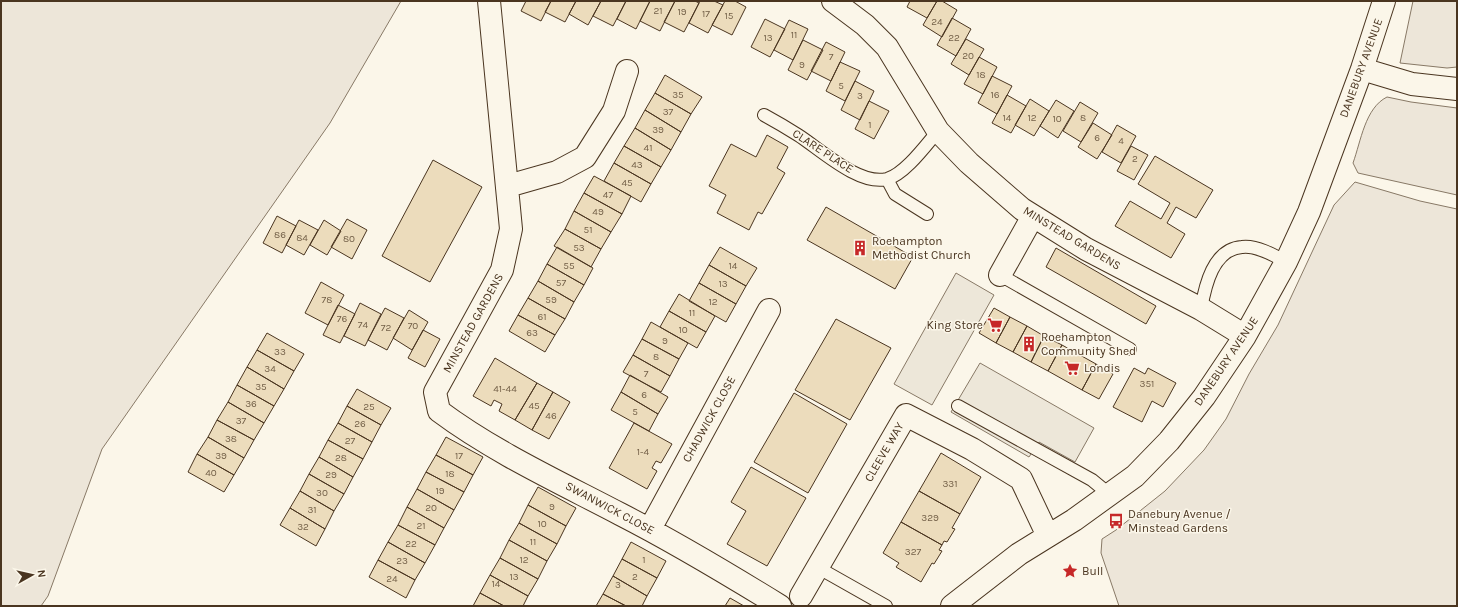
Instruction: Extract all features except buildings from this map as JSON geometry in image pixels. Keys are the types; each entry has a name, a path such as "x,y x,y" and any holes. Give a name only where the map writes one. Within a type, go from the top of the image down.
{"street":[{"name":"MINSTEAD GARDENS","path":"439,411 435,392 502,270 511,229 489,1"},
{"name":"MINSTEAD GARDENS","path":"833,1 865,25 887,47 938,131 969,163 1033,216 1086,249 1200,309 1245,336"},
{"name":"DANEBURY AVENUE","path":"952,606 1019,554 1074,520 1135,476 1169,441 1204,396 1245,336 1286,262 1309,212 1362,69 1384,1"},
{"path":"1362,69 1412,84 1457,89"},
{"path":"508,186 557,172 585,157 614,111 627,71"},
{"path":"1000,275 1033,216"},
{"name":"CHADWICK CLOSE","path":"650,529 769,310"},
{"name":"SWANWICK CLOSE","path":"439,411 504,452 650,529 780,606"},
{"name":"CLEEVE WAY","path":"801,596 906,414 972,449 1021,479 1048,536"}],"lane":[{"name":"CLARE PLACE","path":"764,115 798,135 831,158 856,172 872,179 887,179"},
{"path":"927,214 895,194 887,179 910,162 938,131"},
{"path":"1200,309 1204,290 1214,267 1227,250 1243,246 1267,252 1286,262"},
{"path":"1000,275 1130,349"},
{"path":"958,406 1092,480 1109,494"},
{"path":"817,567 886,606"}],"shaded area":[{"path":"1,1 401,1 330,123 102,449 48,596 41,606 1,606"},
{"path":"1413,1 1457,1 1457,67 1447,68 1400,63"},
{"path":"1387,97 1411,102 1457,108 1457,195 1358,173 1353,163 1365,126 1374,109"},
{"path":"1355,182 1420,201 1457,209 1457,606 1119,606 1101,553 1102,539 1116,530 1165,491 1204,450 1226,419 1249,374 1278,325 1334,205"},
{"path":"956,273 994,295 932,405 894,384"},
{"path":"980,363 1094,428 1075,462 1039,442 1029,457 951,412"}],"place":[{"name":"Roehampton Methodist Church","path":"860,248"},
{"name":"King Store","path":"995,325"},
{"name":"Roehampton Community Shed","path":"1029,344"},
{"name":"Londis","path":"1072,368"},
{"name":"Danebury Avenue / Minstead Gardens","path":"1116,521"},
{"name":"Bull","path":"1070,571"}]}
